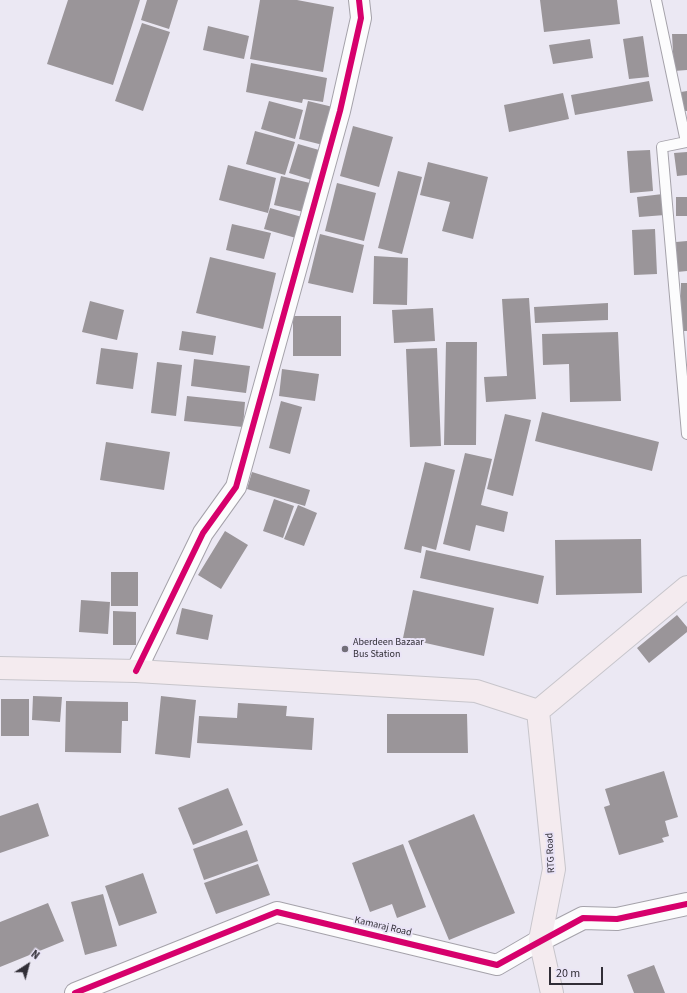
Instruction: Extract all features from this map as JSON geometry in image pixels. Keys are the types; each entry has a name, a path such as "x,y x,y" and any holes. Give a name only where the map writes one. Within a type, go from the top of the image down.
{"main road":[{"path":"0,668 136,671 476,691 538,711 687,588"},
{"name":"RTG Road","path":"538,711 554,869 540,940 552,993"}],"street":[{"path":"136,671 203,533 236,487 340,111 361,18 359,0"},
{"name":"Kamaraj Road","path":"75,993 277,912 497,965 540,940 583,918 617,919 687,904"}],"lane":[{"path":"656,0 686,142 662,148 687,434"}],"building":[{"path":"68,0 140,0 113,85 47,64"},
{"path":"147,0 178,0 169,29 141,20"},
{"path":"260,0 297,0 334,7 323,72 250,59"},
{"path":"540,0 617,0 620,24 544,32"},
{"path":"142,23 170,32 143,111 115,101"},
{"path":"208,26 249,36 244,59 203,50"},
{"path":"672,34 687,34 687,70 674,71"},
{"path":"643,36 649,77 629,79 623,39"},
{"path":"590,39 593,58 553,64 549,45"},
{"path":"251,63 327,78 323,102 303,99 302,103 246,92"},
{"path":"649,81 653,101 575,115 571,95"},
{"path":"687,91 687,111 684,111 681,92"},
{"path":"563,93 569,119 509,132 504,105"},
{"path":"269,101 303,110 295,139 261,129"},
{"path":"308,101 337,108 327,146 299,139"},
{"path":"353,126 393,137 379,187 340,176"},
{"path":"255,131 295,142 285,175 246,164"},
{"path":"298,144 326,152 318,182 289,173"},
{"path":"650,150 653,191 630,193 627,151"},
{"path":"687,152 687,175 677,176 674,153"},
{"path":"428,162 488,177 473,239 442,231 450,202 420,195"},
{"path":"228,165 276,178 268,213 219,200"},
{"path":"398,171 422,177 402,254 378,248"},
{"path":"281,176 314,184 308,213 274,205"},
{"path":"337,183 376,193 364,241 325,231"},
{"path":"663,194 665,215 639,217 637,197"},
{"path":"676,197 687,197 687,216 676,216"},
{"path":"270,208 302,217 296,238 264,229"},
{"path":"232,224 271,233 264,259 226,250"},
{"path":"655,229 657,274 634,275 632,230"},
{"path":"320,234 364,245 353,293 308,283"},
{"path":"687,241 687,271 677,272 676,242"},
{"path":"374,256 408,258 407,305 373,304"},
{"path":"210,257 276,273 263,329 196,313"},
{"path":"681,283 687,283 687,331 681,331"},
{"path":"529,298 536,399 486,402 484,377 507,376 502,299"},
{"path":"90,301 124,310 117,340 82,332"},
{"path":"608,303 608,320 535,323 534,307"},
{"path":"433,308 435,341 394,343 392,310"},
{"path":"293,316 341,316 341,356 293,356"},
{"path":"182,331 216,336 213,355 179,350"},
{"path":"618,332 621,401 570,402 569,364 543,365 542,334"},
{"path":"446,342 477,342 476,445 444,445"},
{"path":"101,348 138,353 133,389 96,384"},
{"path":"437,348 441,446 410,447 406,349"},
{"path":"194,359 250,366 246,393 191,386"},
{"path":"157,362 182,365 176,416 151,413"},
{"path":"282,369 319,374 315,401 279,396"},
{"path":"187,396 245,402 243,427 184,421"},
{"path":"281,401 302,407 290,454 269,448"},
{"path":"542,412 659,442 652,471 535,441"},
{"path":"505,414 531,420 513,496 487,489"},
{"path":"106,442 170,452 164,490 100,480"},
{"path":"465,453 492,459 481,505 508,512 504,532 476,525 470,551 443,544"},
{"path":"425,462 455,470 436,550 422,546 421,553 404,549"},
{"path":"252,472 310,490 305,506 247,489"},
{"path":"274,499 294,506 283,538 263,531"},
{"path":"298,505 317,513 304,546 284,539"},
{"path":"225,531 248,545 221,589 198,575"},
{"path":"641,539 642,593 556,595 555,540"},
{"path":"426,550 544,576 538,604 420,578"},
{"path":"111,572 138,572 138,606 111,606"},
{"path":"413,590 494,608 484,656 403,638"},
{"path":"81,600 110,602 108,634 79,632"},
{"path":"182,608 213,615 208,640 176,634"},
{"path":"113,611 136,612 136,645 113,645"},
{"path":"677,615 687,627 687,632 649,663 637,648"},
{"path":"33,696 62,697 60,722 32,720"},
{"path":"161,696 196,700 190,758 155,754"},
{"path":"1,699 29,699 29,736 1,736"},
{"path":"66,701 128,702 128,721 122,721 121,753 65,752"},
{"path":"238,703 287,706 286,716 314,718 312,750 197,743 199,716 237,718"},
{"path":"387,714 467,714 468,753 387,753"},
{"path":"664,771 678,817 665,821 669,836 662,838 664,842 619,855 604,807 610,805 605,789"},
{"path":"228,788 243,825 193,845 178,808"},
{"path":"38,803 49,836 0,853 0,816"},
{"path":"474,814 515,913 449,940 408,841"},
{"path":"247,830 258,861 204,880 193,849"},
{"path":"403,844 426,907 397,918 392,904 370,912 352,863"},
{"path":"258,864 270,895 216,914 204,883"},
{"path":"143,873 157,913 119,926 105,886"},
{"path":"103,894 117,946 85,955 71,902"},
{"path":"48,903 64,941 0,967 0,922"},
{"path":"654,965 665,993 634,993 627,975"}],"cycle path":[{"path":"136,671 203,533 236,487 340,111 361,18 359,0"},
{"path":"75,993 277,912 497,965 583,918 617,919 687,904"}],"place":[{"name":"Aberdeen Bazaar Bus Station","path":"345,649"}]}
